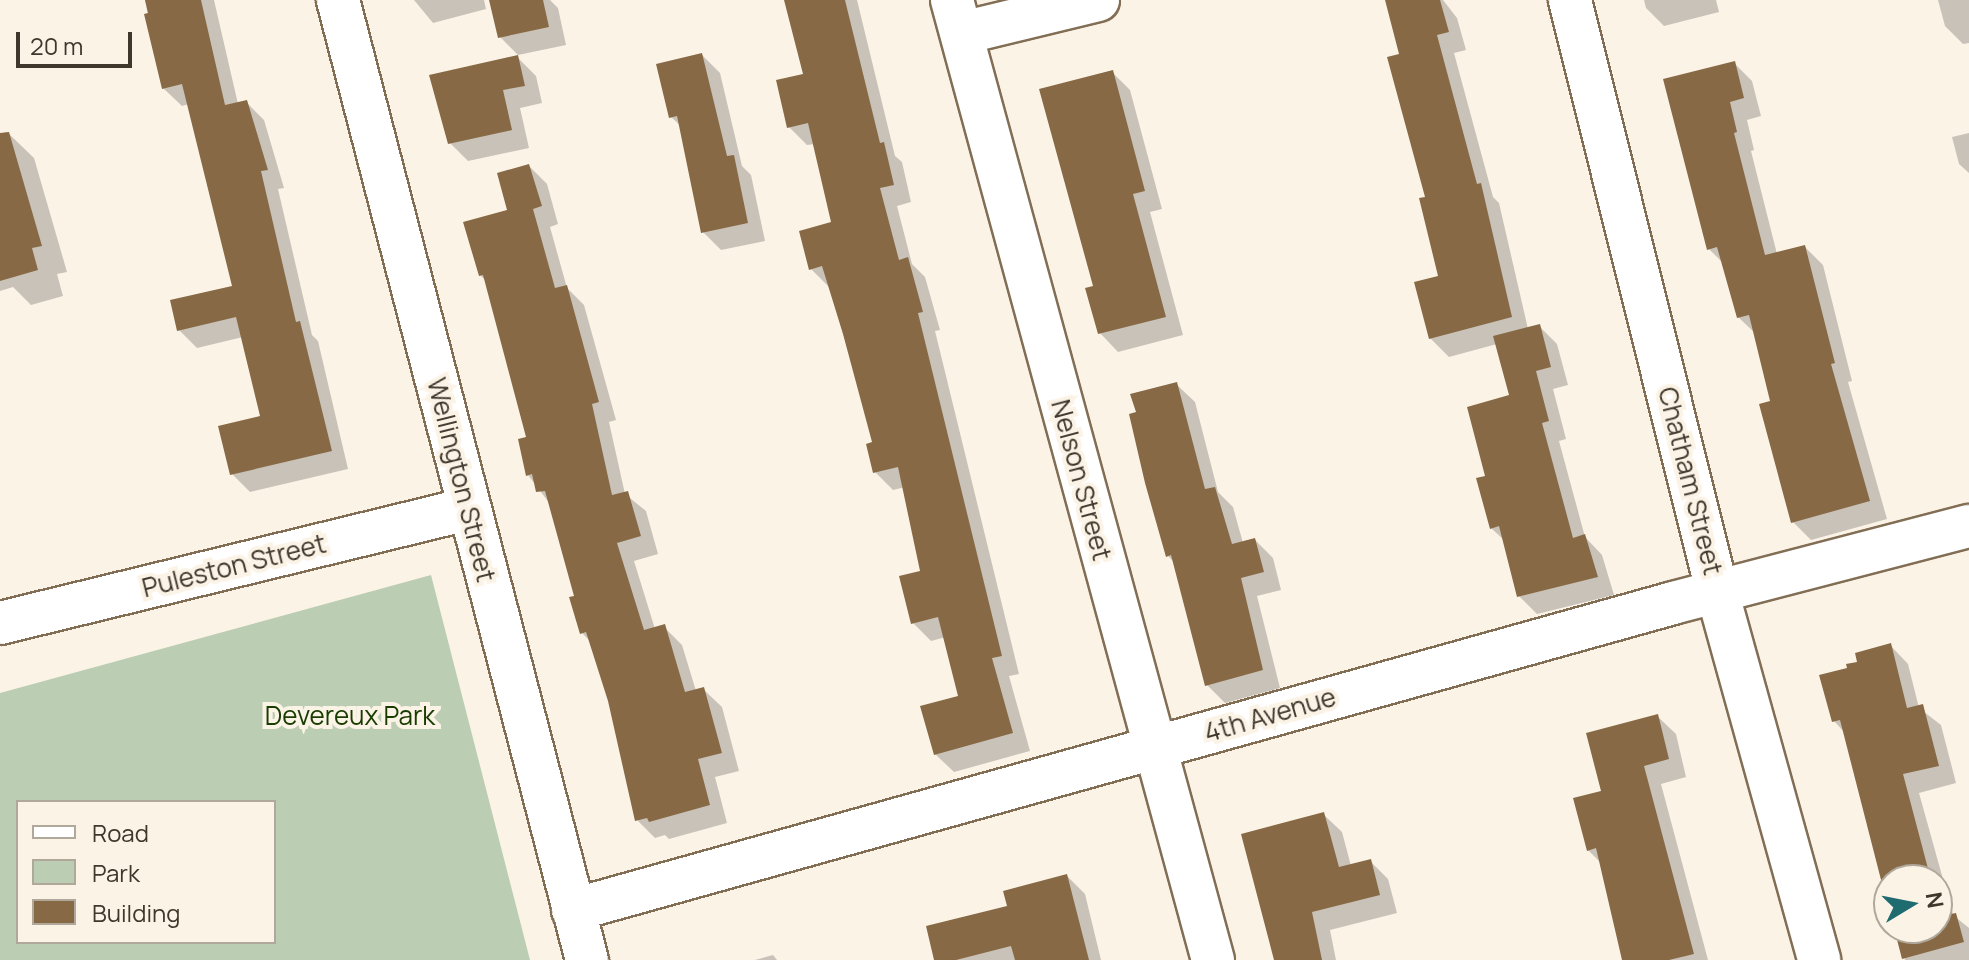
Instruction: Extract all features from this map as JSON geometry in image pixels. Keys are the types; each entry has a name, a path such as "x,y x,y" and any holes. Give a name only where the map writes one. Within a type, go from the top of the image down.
{"street":[{"name":"Wellington Street","path":"338,0 587,960"},
{"path":"957,17 1098,0"},
{"name":"Chatham Street","path":"1570,0 1717,591 1819,960"},
{"name":"Nelson Street","path":"957,17 1152,747 1213,960"},
{"name":"Puleston Street","path":"0,623 468,509"},
{"name":"4th Avenue","path":"573,910 1717,591 1969,526"}],"green space":[{"name":"Devereux Park","path":"431,575 530,960 0,960 0,693"}],"building":[{"path":"145,0 201,0 225,105 247,100 268,170 261,171 296,322 300,321 332,451 230,475 218,426 260,416 236,317 177,331 170,300 232,286 182,84 162,89 144,14 148,13"},
{"path":"489,0 543,0 549,27 498,38"},
{"path":"784,0 845,0 880,143 884,142 894,185 880,188 899,260 908,257 923,312 918,313 1002,656 992,658 1013,733 934,755 920,706 958,696 938,617 911,624 899,576 920,571 898,467 873,473 866,444 872,442 843,334 822,266 809,270 799,231 831,222 808,123 787,128 776,80 803,74"},
{"path":"1385,0 1440,0 1449,32 1437,35 1477,184 1481,183 1512,317 1429,339 1414,282 1438,276 1419,198 1425,197 1387,57 1399,54"},
{"path":"702,53 727,156 734,155 748,223 701,233 677,116 669,118 656,64"},
{"path":"518,55 525,86 503,90 512,130 448,144 429,75"},
{"path":"1735,61 1744,98 1730,102 1737,132 1734,133 1765,255 1805,245 1835,363 1831,364 1870,501 1791,523 1759,404 1770,401 1749,315 1737,318 1717,247 1707,250 1663,79"},
{"path":"1113,70 1145,191 1133,194 1166,317 1098,334 1085,288 1093,286 1039,89"},
{"path":"9,132 42,246 32,248 38,270 0,281 0,133"},
{"path":"529,164 542,206 533,209 555,288 567,285 599,402 592,404 612,495 628,491 641,536 617,543 644,630 665,624 685,692 704,687 722,753 698,759 710,805 649,822 647,818 635,821 608,701 586,632 580,634 569,597 574,596 545,491 536,492 532,474 526,476 518,439 526,437 483,275 479,276 463,222 507,210 497,173"},
{"path":"1540,324 1551,367 1536,371 1549,421 1542,423 1573,538 1585,534 1598,577 1517,597 1499,526 1490,529 1476,478 1485,476 1467,407 1509,395 1493,336"},
{"path":"1177,382 1205,489 1215,487 1232,544 1255,538 1264,572 1241,578 1263,670 1205,686 1171,555 1166,557 1145,483 1129,414 1136,412 1130,394"},
{"path":"1891,643 1907,708 1923,704 1939,766 1903,774 1927,864 1877,864 1840,720 1832,722 1819,675 1847,668 1846,664 1857,662 1855,653"},
{"path":"1658,714 1669,759 1644,766 1694,954 1669,960 1622,960 1596,848 1587,851 1573,798 1601,791 1586,733"},
{"path":"1324,812 1339,867 1371,859 1380,895 1312,912 1322,960 1274,960 1241,834"},
{"path":"1067,874 1089,960 1015,960 1011,946 956,960 934,960 926,926 1007,906 1003,891"},
{"path":"1956,913 1964,942 1902,959 1898,944 1953,944 1953,914"}]}
